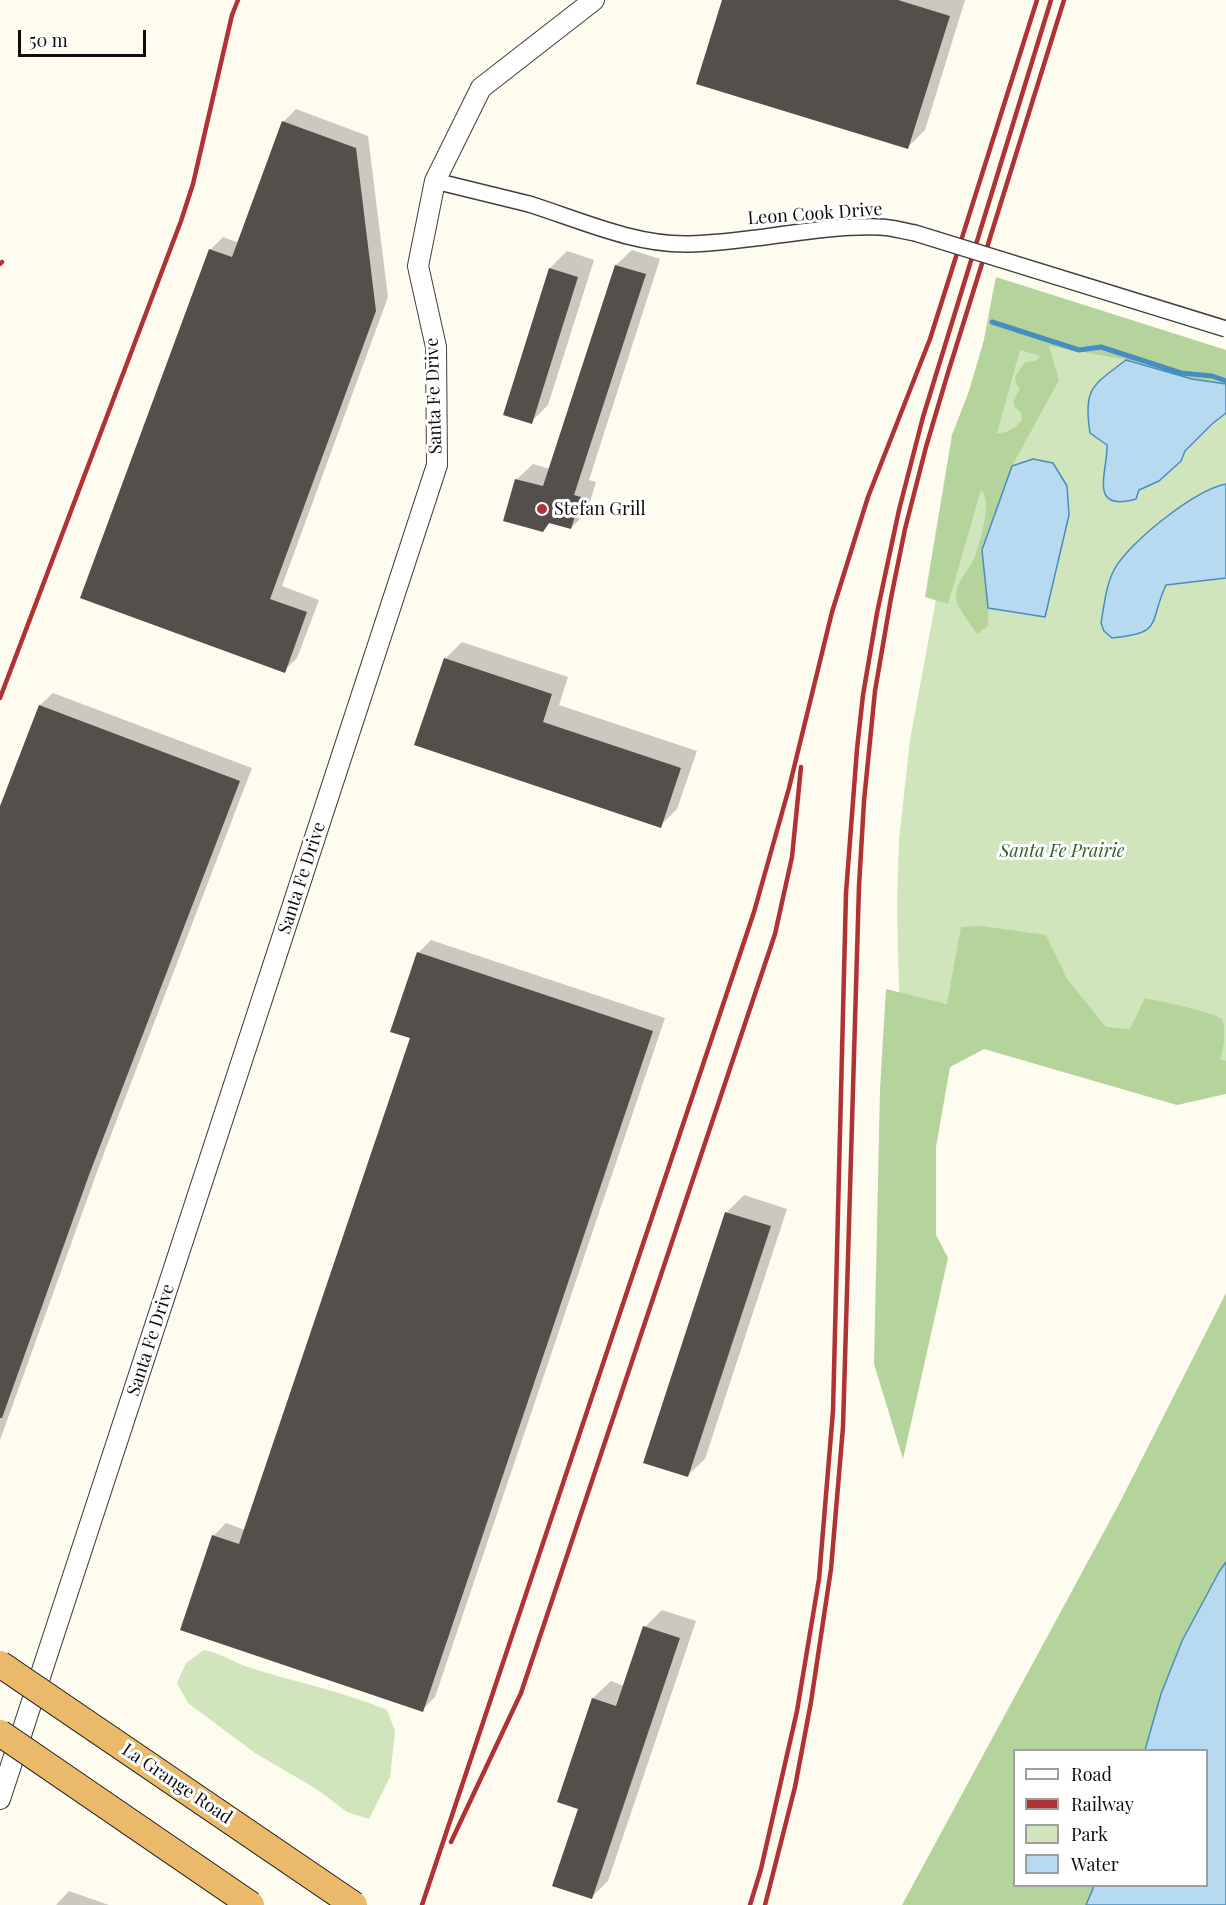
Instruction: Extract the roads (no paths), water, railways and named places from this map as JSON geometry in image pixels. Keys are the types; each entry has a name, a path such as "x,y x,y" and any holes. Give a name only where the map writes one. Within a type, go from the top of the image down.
{"highway":[{"name":"La Grange Road","path":"0,1664 354,1905"},
{"path":"0,1733 251,1905"}],"street":[{"name":"Santa Fe Drive","path":"0,1799 436,465 436,347 418,266 435,181 481,88 594,0"},
{"name":"Leon Cook Drive","path":"435,181 529,204 625,235 666,242 688,244 846,228 881,227 904,231 1226,329"}],"water":[{"path":"1126,360 1192,379 1226,384 1226,413 1185,451 1181,461 1159,481 1139,490 1136,499 1121,502 1111,500 1106,495 1104,477 1107,445 1090,433 1088,406 1093,389 1105,376"},
{"path":"1033,459 1053,463 1067,486 1069,515 1045,617 988,608 982,550 1012,466"},
{"path":"1226,484 1226,578 1166,585 1155,618 1147,629 1129,636 1112,638 1104,631 1101,623 1109,582 1122,559 1148,532 1181,506 1213,488"},
{"path":"1226,1562 1226,1905 1086,1905 1094,1887 1208,1887 1208,1749 1145,1749 1161,1694 1182,1641"}],"waterway":[{"path":"992,322 1079,350 1101,347 1181,373 1212,376 1226,381"}],"railway":[{"path":"0,698 181,221 193,184 232,15 238,0"},
{"path":"422,1905 754,912 789,788 832,612 868,497 930,339 1037,0"},
{"path":"750,1905 761,1869 797,1711 819,1579 833,1411 846,893 863,695 877,613 899,510 923,417 1051,0"},
{"path":"765,1905 795,1787 811,1702 831,1569 843,1427 859,886 864,801 875,691 905,529 926,447 1064,0"},
{"path":"451,1842 521,1693 775,934 792,857 801,767"}],"place":[{"name":"Stefan Grill","path":"542,509"}],"park label":[{"name":"Santa Fe Prairie","path":"1062,851"}]}
